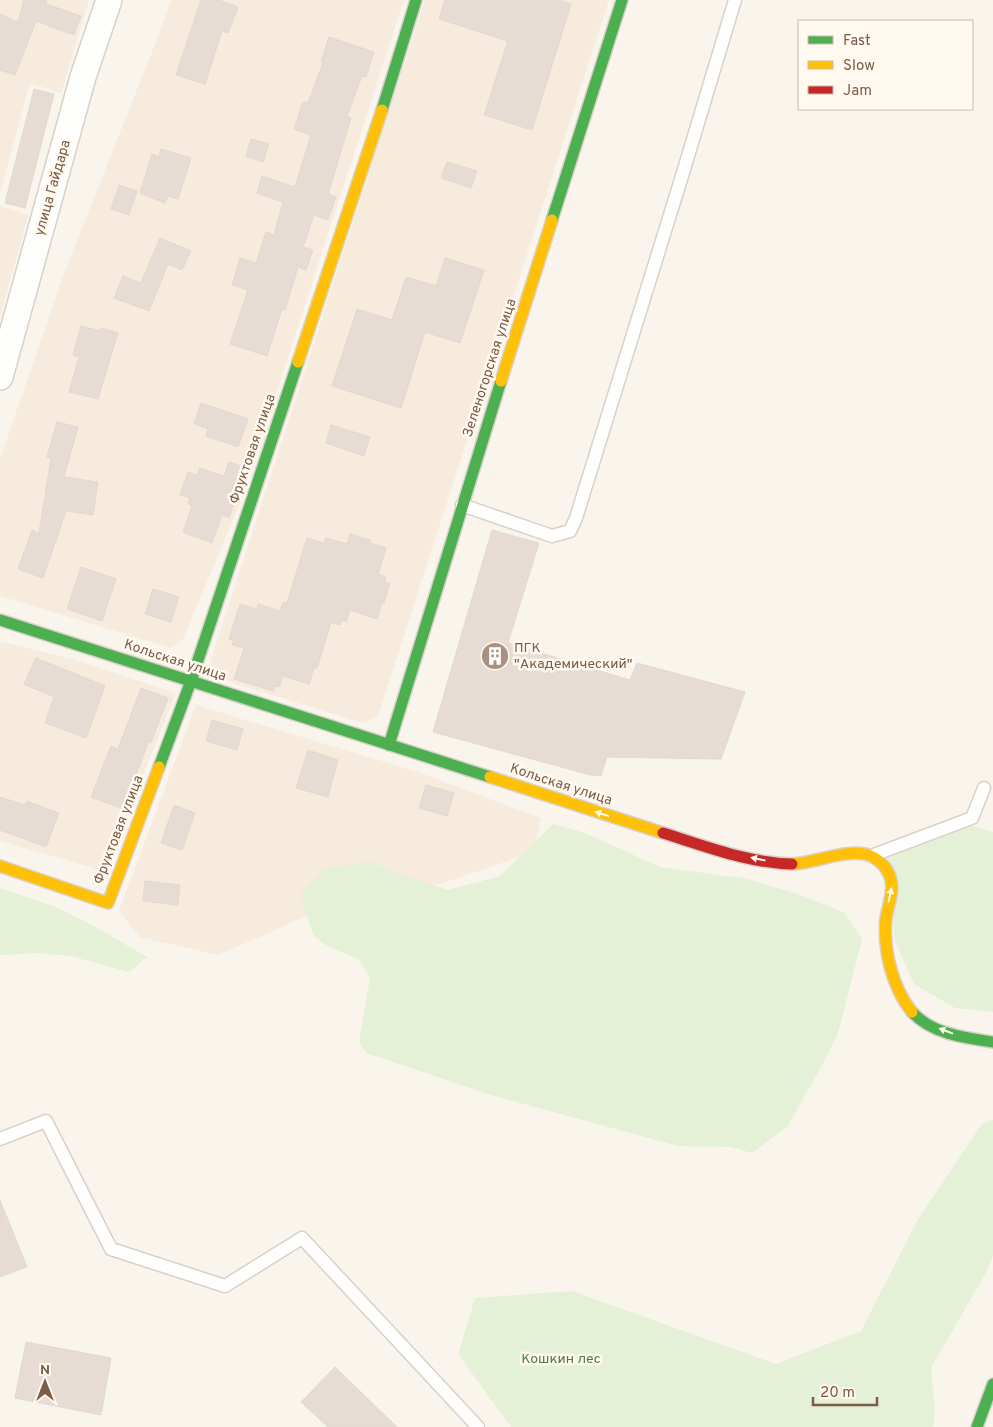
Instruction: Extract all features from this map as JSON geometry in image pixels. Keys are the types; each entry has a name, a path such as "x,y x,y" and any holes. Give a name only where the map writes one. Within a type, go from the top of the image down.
{"street":[{"name":"улица Гайдара","path":"0,376 83,77 109,0"},
{"name":"Фруктовая улица","path":"0,866 108,903 191,681 364,164 416,0"},
{"name":"Зеленогорская улица","path":"389,745 462,505 622,0"},
{"name":"Кольская улица","path":"0,620 716,850 793,864 816,862 837,856 854,854 871,856"},
{"path":"871,856 885,867 892,881 886,925 888,958 897,988 909,1009 924,1022 953,1034 993,1042"},
{"path":"977,1427 993,1384"}],"lane":[{"path":"462,505 552,536 570,531 576,518 660,248 735,0"},
{"path":"871,856 972,818 984,788"},
{"path":"0,1139 46,1121 111,1249 225,1286 302,1238 478,1427"}],"shaded area":[{"path":"0,0 89,0 61,93 30,83 0,193"},
{"path":"171,0 404,0 243,496 183,639 171,648 0,596 0,459 66,268"},
{"path":"425,0 609,0 378,716 363,723 217,678 210,663"},
{"path":"0,206 28,215 0,317"},
{"path":"0,641 74,660 176,693 104,871 0,841"},
{"path":"196,705 421,773 541,818 534,852 431,887 334,904 218,955 140,937 119,911"}],"green space":[{"path":"553,824 585,833 660,867 749,879 806,897 845,913 862,939 838,1033 820,1069 787,1127 752,1153 731,1147 678,1146 494,1096 366,1053 359,1041 370,978 359,960 326,945 314,936 300,895 324,869 371,861 386,869 448,890 500,876"},
{"path":"973,826 993,832 993,1012 955,1008 914,984 895,941 888,858"},
{"path":"0,888 56,907 94,926 147,957 129,972 70,956 39,953 0,955"},
{"name":"Кошкин лес","path":"993,1120 993,1255 987,1271 931,1368 935,1411 933,1427 511,1427 458,1354 475,1298 572,1291 776,1364 861,1331 917,1221 982,1124"}],"building":[{"path":"24,0 47,0 46,4 81,16 74,35 36,21 15,75 0,70 0,14 18,22"},
{"path":"201,0 219,0 238,7 228,33 222,31 205,84 176,75"},
{"path":"445,0 558,0 571,4 532,130 484,115 508,41 439,19"},
{"path":"329,37 374,52 366,77 362,76 347,116 351,118 328,194 336,197 328,220 314,215 303,247 313,250 306,270 298,267 285,310 282,309 267,356 230,344 248,290 232,285 240,258 256,263 266,232 274,235 283,202 257,193 262,176 295,187 311,135 294,129 303,102 308,103 323,63 321,62"},
{"path":"34,89 54,94 25,208 5,203"},
{"path":"251,139 269,144 263,162 246,156"},
{"path":"161,149 191,158 178,199 168,196 165,203 140,193 152,154 159,157"},
{"path":"447,162 477,171 471,188 441,178"},
{"path":"119,185 137,191 129,215 111,209"},
{"path":"160,238 191,251 182,270 168,264 149,311 114,298 123,276 141,283"},
{"path":"445,258 484,270 460,343 425,332 401,408 332,386 357,309 392,320 406,277 436,286"},
{"path":"81,326 100,331 101,328 118,333 98,399 69,392 79,357 73,355"},
{"path":"201,403 248,419 238,447 206,436 208,429 194,424"},
{"path":"57,422 78,427 64,477 98,482 93,515 66,511 43,578 18,569 32,530 39,533 51,458 47,457"},
{"path":"331,425 370,437 364,456 326,443"},
{"path":"229,462 246,468 229,518 222,515 212,543 183,532 192,505 188,504 190,498 180,495 188,472 197,475 200,468 224,476"},
{"name":"ПГК \"Академический\"","path":"492,530 539,543 508,643 630,680 637,663 745,692 721,759 607,757 601,776 594,776 433,732"},
{"path":"350,534 370,540 370,543 386,548 378,574 386,577 385,582 390,583 377,619 350,610 346,622 342,620 340,625 331,622 317,668 314,668 309,684 283,676 279,687 275,686 273,691 234,679 244,648 232,645 234,641 229,639 240,604 257,609 258,604 280,611 283,602 287,603 307,538 324,543 326,538 347,544"},
{"path":"81,567 116,579 102,621 67,609"},
{"path":"153,589 179,597 171,622 145,614"},
{"path":"36,658 105,686 86,738 45,723 54,697 24,684"},
{"path":"141,688 168,698 123,809 91,797 111,746 118,749"},
{"path":"212,720 243,729 237,750 206,741"},
{"path":"308,750 338,760 328,797 296,788"},
{"path":"426,785 454,793 447,816 419,808"},
{"path":"0,797 25,805 27,801 59,813 46,847 0,830"},
{"path":"174,805 195,813 182,850 161,843"},
{"path":"145,881 180,885 178,905 143,901"},
{"path":"0,1200 27,1267 0,1277"},
{"path":"26,1342 111,1358 101,1415 15,1398"},
{"path":"335,1367 397,1427 328,1427 301,1402"}],"traffic: fast":[{"path":"382,110 416,0"},
{"path":"552,220 622,0"},
{"path":"159,767 191,681 298,362"},
{"path":"389,745 501,381"},
{"path":"0,620 490,777"},
{"path":"912,1012 929,1025 949,1034 993,1042"},
{"path":"977,1427 993,1384"}],"traffic: slow":[{"path":"298,362 382,110"},
{"path":"501,381 552,220"},
{"path":"0,866 108,903 159,767"},
{"path":"490,777 663,833"},
{"path":"792,864 856,853 869,855 885,867 890,875 892,885 885,930 890,968 899,991 912,1012"}],"traffic: jam":[{"path":"663,833 759,861 792,864"}],"place":[{"name":"ПГК \"Академический\"","path":"495,656"}]}
